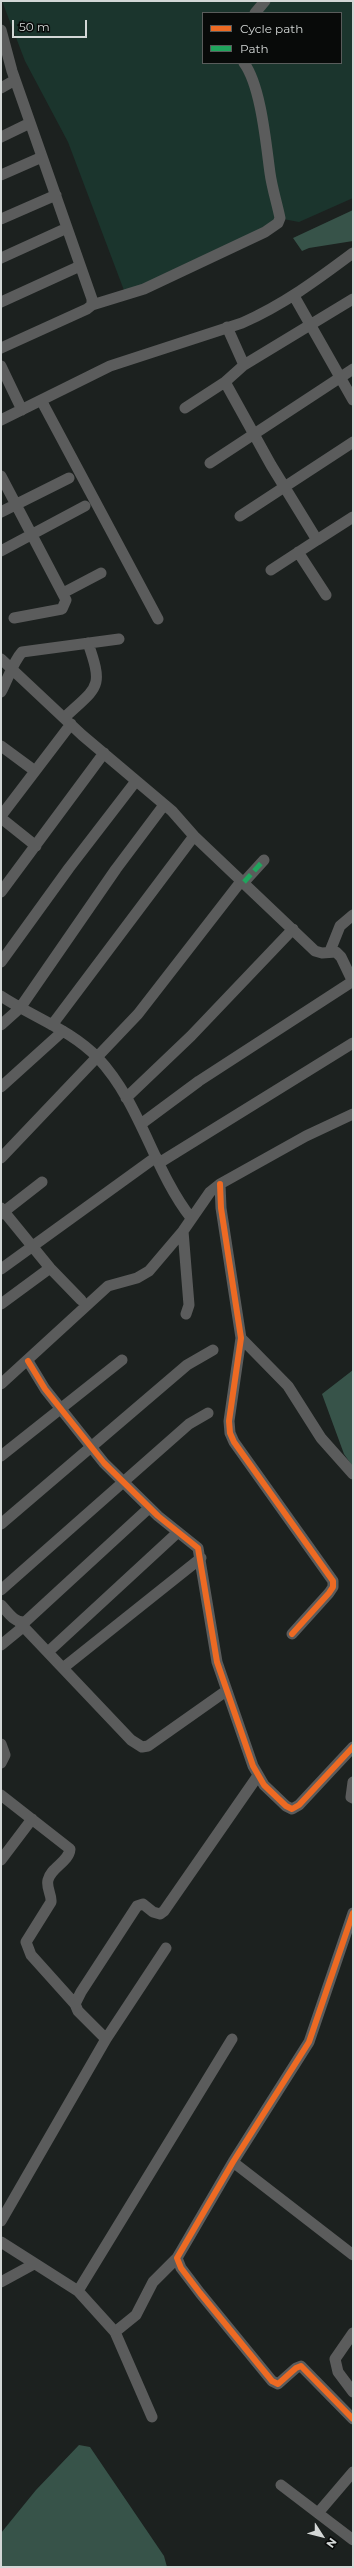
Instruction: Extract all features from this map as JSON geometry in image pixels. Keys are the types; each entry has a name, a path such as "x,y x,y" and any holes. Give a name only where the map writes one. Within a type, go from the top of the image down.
{"street":[{"path":"256,12 265,1"},
{"path":"1,30 15,80 92,299 92,305"},
{"path":"1,348 92,305 144,289 265,232 278,223 280,218 261,116 250,73 245,64"},
{"path":"1,88 15,80"},
{"path":"1,137 30,123"},
{"path":"1,175 42,157"},
{"path":"1,219 56,195"},
{"path":"1,258 67,228"},
{"path":"1,420 110,366 262,314 294,296 353,254"},
{"path":"1,302 80,266"},
{"path":"294,296 339,378 353,400"},
{"path":"185,408 225,382 244,365 311,326 353,299"},
{"path":"227,326 244,365"},
{"path":"1,366 22,410"},
{"path":"210,464 353,369"},
{"path":"225,382 284,487 317,540"},
{"path":"41,400 158,619"},
{"path":"240,516 353,442"},
{"path":"1,476 66,600 62,609 14,618"},
{"path":"1,512 69,478"},
{"path":"1,551 85,506"},
{"path":"271,570 353,517"},
{"path":"298,552 326,595"},
{"path":"63,593 101,573"},
{"path":"1,692 13,670 17,658 22,652 119,639"},
{"path":"36,846 1,817 68,721 91,693 97,681 96,667 88,643"},
{"path":"1,659 104,754 164,805 194,836 315,950 322,953 330,951 336,952 341,957 352,979 199,1081 141,1124"},
{"path":"1,746 35,770"},
{"path":"2,888 36,846 104,754"},
{"path":"1,962 68,868 136,781"},
{"path":"1,1025 20,1008 116,869 164,805"},
{"path":"52,1025 194,836"},
{"path":"1,1158 98,1058 138,1014 243,881 264,860"},
{"path":"330,951 334,936 340,926 353,916"},
{"path":"126,1098 191,1036 293,930"},
{"path":"1,996 63,1031 98,1058 126,1098 141,1124 175,1196 191,1218"},
{"path":"1,1087 63,1031"},
{"path":"1,1269 158,1160 353,1043"},
{"path":"1,1384 28,1362 108,1286 137,1278 149,1271 183,1231 210,1192 220,1184 300,1140 353,1114"},
{"path":"42,1182 2,1211 50,1268 81,1300"},
{"path":"220,1184 221,1208 241,1338 229,1421 230,1433 234,1442 333,1581 333,1587 329,1594 292,1634"},
{"path":"183,1231 189,1305 186,1314"},
{"path":"1,1304 50,1268"},
{"path":"241,1338 288,1386 321,1438 353,1474"},
{"path":"1,1524 188,1365 214,1350"},
{"path":"1,1456 61,1410 122,1360"},
{"path":"28,1362 61,1410 122,1482 177,1533 192,1541 198,1548 201,1558 211,1639 226,1691 257,1777 286,1806 292,1809 300,1805 353,1747"},
{"path":"1,1590 189,1424 208,1413"},
{"path":"1,1646 21,1625 149,1508"},
{"path":"48,1652 177,1533"},
{"path":"63,1668 201,1558"},
{"path":"1,1605 48,1652 131,1740 142,1747 148,1746 226,1691"},
{"path":"1,1744 5,1755 1,1763"},
{"path":"76,2004 81,1992 131,1913 137,1906 143,1904 153,1912 160,1914 164,1911 257,1777"},
{"path":"353,1782 351,1797 353,1798"},
{"path":"1,1795 68,1846 70,1852 49,1876 48,1887 51,1902 27,1938 27,1948 76,2004 78,2011 106,2039"},
{"path":"1,1860 32,1819"},
{"path":"115,2332 136,2315 152,2282 177,2258 233,2162 309,2042 353,1913"},
{"path":"1,2221 106,2039 166,1948"},
{"path":"78,2291 232,2039"},
{"path":"233,2162 353,2255"},
{"path":"1,2242 78,2291 115,2332 152,2417"},
{"path":"177,2258 181,2268 200,2293 272,2381 278,2384 296,2368 301,2366 353,2419"},
{"path":"1,2282 34,2264"},
{"path":"353,2334 335,2359 338,2372 353,2392"},
{"path":"318,2513 353,2472"},
{"path":"281,2485 353,2540"}],"shaded area":[{"path":"2,1 353,1 353,198 299,222 283,219 125,293 68,142 25,61"},
{"path":"353,210 353,241 309,248 302,251 293,238"},
{"path":"353,1370 353,1467 344,1454 322,1394"},
{"path":"79,2445 90,2447 164,2556 167,2567 1,2567 1,2533 36,2490"}],"marked path":[{"path":"244,882 264,860"}],"cycle path":[{"path":"220,1184 221,1208 241,1338 229,1421 230,1433 234,1442 333,1581 333,1587 329,1593 292,1634"},
{"path":"28,1361 45,1389 104,1463 158,1516 198,1548 217,1662 253,1766 264,1785 286,1806 292,1809 299,1805 353,1747"},
{"path":"353,1913 309,2042 233,2162 177,2258 181,2268 200,2293 272,2381 278,2384 296,2368 301,2366 353,2419"}]}
